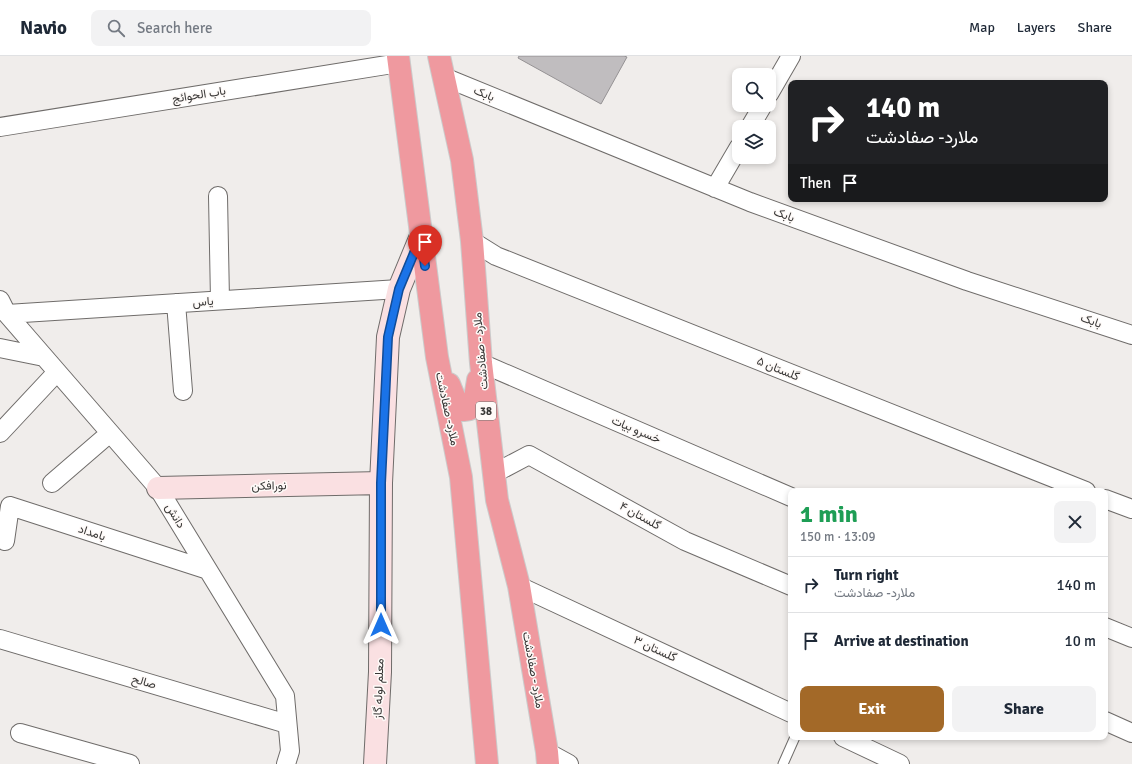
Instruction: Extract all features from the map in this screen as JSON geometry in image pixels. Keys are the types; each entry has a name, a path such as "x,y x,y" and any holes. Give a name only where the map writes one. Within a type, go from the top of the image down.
{"highway":[{"name":"ملارد- صفادشت","path":"398,60 437,357 461,477 487,764"},
{"name":"ملارد - صفادشت","path":"441,66 462,160 472,241 481,363 493,474 497,500 519,586 547,758"},
{"path":"437,357 455,399 463,410 470,409 474,404 481,363"},
{"path":"461,477 465,437 478,439 497,500"}],"street":[{"path":"776,82 791,56"},
{"name":"باب الحوائج","path":"0,127 398,60"},
{"name":"بابک","path":"441,66 715,188 967,281 1132,335"},
{"path":"715,188 732,159"},
{"path":"218,196 220,300"},
{"name":"معلم لوله گاز","path":"376,764 380,672 381,483 388,337 399,289 421,236"},
{"name":"گلستان ۵","path":"472,241 496,256 1078,488"},
{"name":"یاس","path":"3,307 176,303 399,289"},
{"path":"176,303 183,391"},
{"name":"دانش","path":"3,307 44,357 158,488 285,696 290,751 286,764"},
{"path":"0,348 44,357"},
{"name":"خسرو بیات","path":"481,363 788,495"},
{"path":"0,433 57,372"},
{"path":"52,483 110,433"},
{"name":"گلستان ۴","path":"493,474 529,455 685,541 788,585"},
{"name":"نورافکن","path":"158,488 381,483"},
{"path":"1108,500 1132,509"},
{"name":"بامداد","path":"5,540 10,506 208,570"},
{"name":"گلستان ۳","path":"519,586 788,712"},
{"path":"1108,628 1132,638"},
{"name":"صالح","path":"0,639 287,724"},
{"path":"1108,722 1132,733"},
{"path":"20,734 130,764"},
{"path":"849,740 900,764"},
{"path":"547,758 569,764"}],"lane":[{"path":"783,764 794,740"}],"building":[{"path":"519,56 627,57 601,104 518,58"}],"route":[{"path":"381,625 381,483 388,337 399,289 421,236 425,266"}]}
